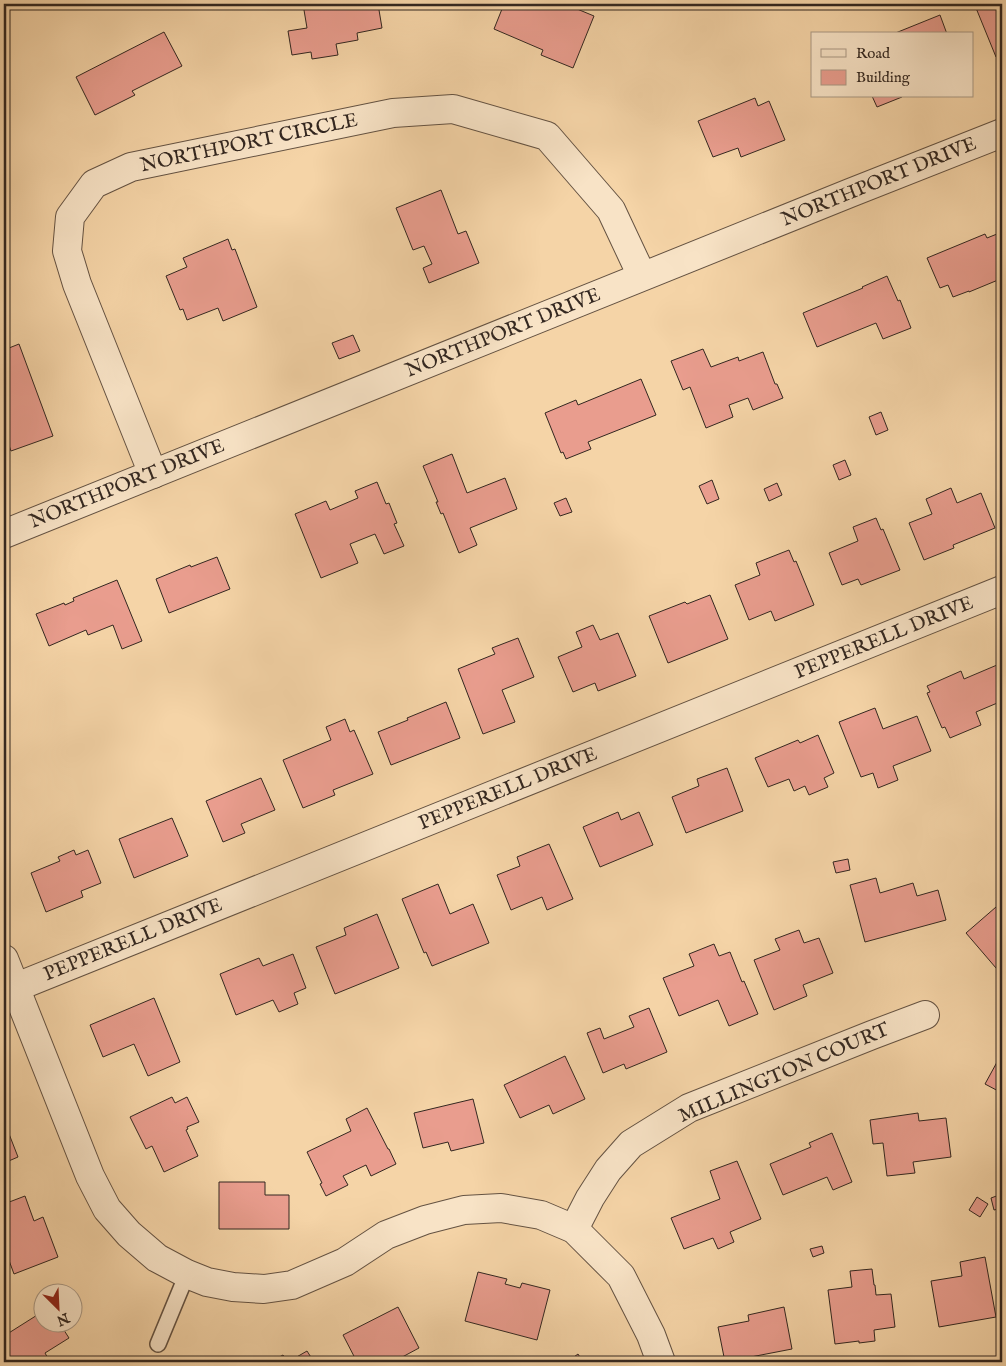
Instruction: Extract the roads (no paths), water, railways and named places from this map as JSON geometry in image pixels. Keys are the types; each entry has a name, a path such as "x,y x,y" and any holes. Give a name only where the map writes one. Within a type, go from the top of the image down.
{"street":[{"name":"NORTHPORT CIRCLE","path":"153,474 77,284 67,251 70,216 94,184 131,167 393,113 453,108 547,136 611,210 642,276"},
{"name":"NORTHPORT DRIVE","path":"4,534 642,276 1002,133"},
{"name":"PEPPERELL DRIVE","path":"9,990 1002,590"},
{"path":"4,959 9,990 90,1176 108,1209 129,1234 157,1258 207,1282 233,1287 264,1289 292,1286 346,1262 386,1235 425,1220 464,1210 501,1208 541,1215 574,1229 621,1276 651,1335 662,1362"},
{"name":"MILLINGTON COURT","path":"574,1229 590,1198 608,1170 632,1144 689,1108 872,1035 925,1016"}],"lane":[{"path":"158,1344 187,1274"}]}
